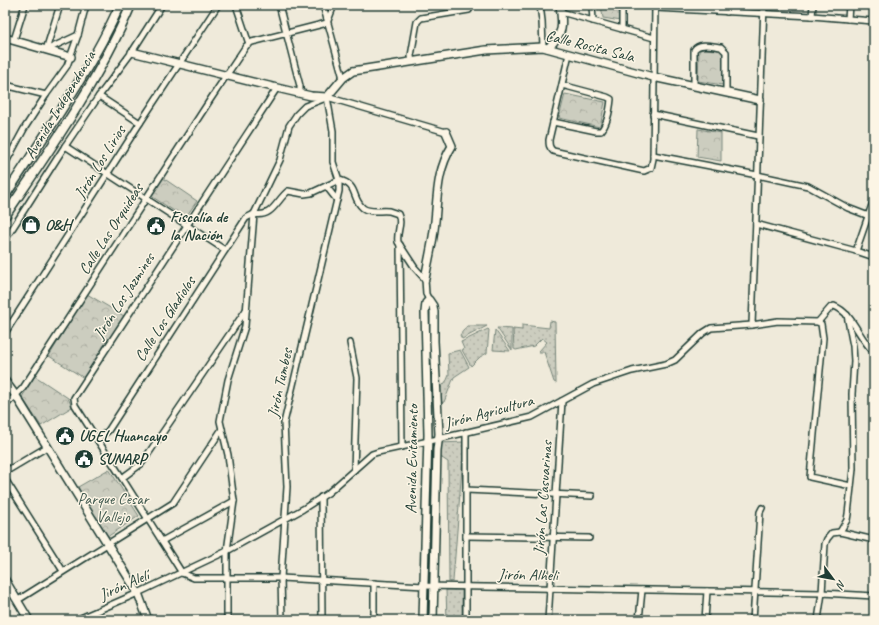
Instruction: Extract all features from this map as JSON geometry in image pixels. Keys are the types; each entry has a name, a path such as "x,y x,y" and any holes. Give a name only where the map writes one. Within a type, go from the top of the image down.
{"main road":[{"name":"Avenida Independencia","path":"5,196 48,131 89,64 120,5"},
{"name":"Avenida Independencia","path":"5,216 58,139 109,50 131,5"}],"street":[{"path":"14,40 25,5"},
{"path":"46,50 60,5"},
{"path":"5,164 24,129 46,95 68,66 86,5"},
{"path":"5,240 65,146 99,96 132,52 162,5"},
{"name":"Jirón Los Lirios","path":"5,333 218,5"},
{"path":"236,5 249,44 327,23"},
{"path":"279,5 300,86 300,93"},
{"path":"227,620 227,551 234,501 228,455 220,421 228,380 245,326 254,214 280,160 290,126 297,114 305,106 327,98 343,78 322,5"},
{"path":"327,23 334,5"},
{"path":"412,62 411,56 417,22 421,18 469,10 468,5"},
{"path":"540,5 546,47 557,40 561,33 561,9 593,21 654,38"},
{"path":"592,5 593,21"},
{"path":"622,5 622,29"},
{"path":"728,5 728,12"},
{"path":"752,325 764,5"},
{"path":"812,16 813,5"},
{"path":"848,19 849,5"},
{"path":"569,54 549,145 553,150 644,171 651,168 653,155 655,6 695,7 728,12 812,16 873,21 874,17"},
{"path":"46,50 78,35"},
{"path":"5,38 71,57"},
{"name":"Calle Las Orquideas","path":"5,406 23,388 226,76 249,44"},
{"path":"694,86 694,50 696,47 699,45 721,47 726,52 726,93"},
{"name":"Calle Rosita Sala","path":"343,78 353,71 486,50 546,47 653,77 760,100"},
{"path":"132,52 226,76 327,98 446,132 452,146 443,164 439,180 435,229 426,279"},
{"path":"554,122 601,131 604,128 611,100 607,97 562,85"},
{"path":"5,95 7,86 46,95"},
{"name":"Jirón Los Jazmines","path":"97,439 75,405 74,398 277,88"},
{"path":"99,96 140,123"},
{"path":"327,98 333,130 333,162 339,180"},
{"path":"653,114 758,136"},
{"path":"65,146 225,250"},
{"path":"653,155 808,186 848,208 874,218"},
{"path":"254,214 261,216 265,215 288,191 304,194 311,193 339,180 346,182 351,186 363,208 367,210 389,211 398,214 400,226 397,239 400,245 404,248 415,268 426,279"},
{"name":"Jirón Tumbes","path":"282,620 281,578 287,487 284,423 337,200 339,180"},
{"path":"326,186 337,200"},
{"path":"856,251 874,199"},
{"name":"Calle Los Gladiolos","path":"97,439 108,430 246,218 254,214"},
{"path":"756,224 874,257"},
{"path":"400,245 402,447"},
{"name":"Avenida Evitamiento","path":"426,279 426,294 433,306 434,312 438,439 432,620"},
{"name":"Avenida Evitamiento","path":"423,620 428,441 425,312 426,303 429,300"},
{"path":"851,486 810,477 823,338 822,325 819,322 834,306 838,307 847,315 866,345 874,352"},
{"path":"122,478 141,464 247,309"},
{"path":"840,532 847,520 853,469 852,394 854,361 853,346 847,315"},
{"name":"Jirón Agricultura","path":"182,573 227,551 284,518 303,509 328,493 372,454 532,417 592,384 632,371 666,364 680,356 699,336 711,328 752,325 778,321 819,322"},
{"path":"350,343 357,378 354,470"},
{"path":"5,381 16,396 138,593 148,620"},
{"name":"Jirón Las Casuarinas","path":"548,620 562,401"},
{"path":"18,600 173,503 222,429"},
{"path":"466,432 466,620"},
{"path":"97,439 182,573"},
{"path":"5,472 47,446"},
{"path":"5,479 63,571"},
{"path":"466,490 592,496"},
{"path":"321,497 322,620"},
{"path":"162,541 234,501"},
{"path":"753,620 760,512 762,508"},
{"path":"818,620 822,593 825,544 830,535 840,532 874,540"},
{"path":"466,536 589,538"},
{"name":"Jirón Alheli","path":"182,573 194,578 281,578 424,586 822,593 874,596"},
{"name":"Jirón Alelí","path":"79,619 182,573"},
{"path":"5,580 29,620"},
{"path":"374,583 374,620"},
{"path":"639,620 642,590"},
{"path":"705,620 707,591"},
{"path":"221,620 240,620"}],"green space":[{"path":"601,5 621,5 621,21 603,18"},
{"path":"702,49 722,50 724,52 723,85 698,81 699,51"},
{"path":"565,94 605,102 600,127 559,118"},
{"path":"698,129 721,133 721,161 697,157"},
{"path":"163,178 197,201 185,218 151,196"},
{"path":"87,294 124,316 84,378 49,356"},
{"path":"550,321 555,322 556,383 554,382 544,352 539,352 547,342 542,338 534,346 516,350 514,349 513,329 522,330 522,325 549,328"},
{"path":"467,326 487,326 462,339 460,335"},
{"path":"497,328 512,329 512,350"},
{"path":"488,329 487,353 480,357 471,366 462,350 464,349 461,342"},
{"path":"495,330 510,351 493,350"},
{"path":"460,350 469,367 454,377 444,402 441,403 440,389 449,375 448,353"},
{"path":"35,376 68,398 72,407 41,426 22,397"},
{"path":"464,442 453,581 449,582 448,462 439,456 439,443"},
{"name":"Parque Cesar Vallejo","path":"109,469 139,516 107,537 78,487"},
{"path":"446,590 462,590 462,620 447,620"}],"place":[{"name":"O&H","path":"31,225"},
{"name":"Fiscalía de la Nación","path":"156,226"},
{"name":"UGEL Huancayo","path":"65,436"},
{"name":"SUNARP","path":"84,459"}]}
